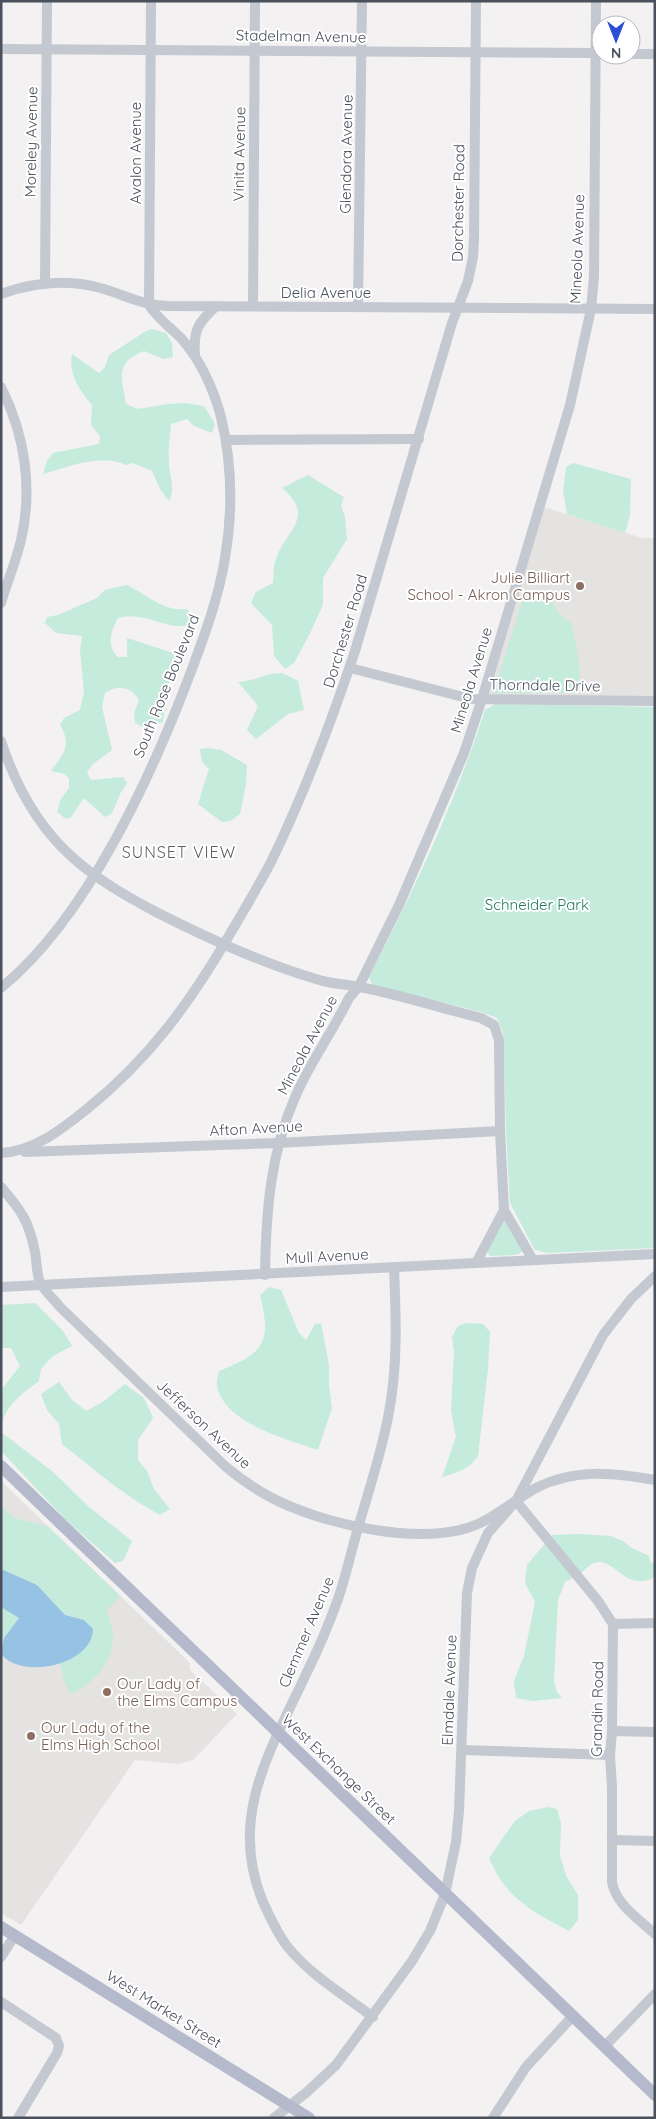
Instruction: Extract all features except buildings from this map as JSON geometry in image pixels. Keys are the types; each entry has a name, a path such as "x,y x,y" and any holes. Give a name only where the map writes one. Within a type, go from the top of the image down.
{"main road":[{"name":"West Exchange Street","path":"1,1466 655,2095"},
{"name":"West Market Street","path":"1,1927 309,2118"}],"street":[{"name":"Moreley Avenue","path":"45,284 47,1"},
{"name":"Avalon Avenue","path":"149,305 151,1"},
{"name":"Vinita Avenue","path":"253,306 255,1"},
{"name":"Glendora Avenue","path":"358,307 362,1"},
{"name":"Dorchester Road","path":"1,1153 14,1152 44,1140 70,1123 125,1076 177,1018 199,986 256,890 290,820 319,751 350,668 458,308 468,281 473,257 476,1"},
{"name":"Mineola Avenue","path":"596,1 597,15"},
{"name":"Stadelman Avenue","path":"1,49 591,53"},
{"path":"641,54 655,54"},
{"name":"Mineola Avenue","path":"265,1275 267,1200 283,1127 303,1080 358,986 399,906 464,753 570,405 591,309 594,268 598,65"},
{"name":"Delia Avenue","path":"1,294 21,288 55,283 89,285 149,305 655,309"},
{"name":"South Rose Boulevard","path":"1,988 46,943 94,874 134,802 163,742 196,658 216,599 225,561 230,523 230,478 226,440 210,382 196,356 175,332 155,314 149,305"},
{"name":"South Rose Boulevard","path":"196,356 195,336 198,326 216,306"},
{"path":"1,387 18,428 24,457 26,484 26,510 21,542 1,603"},
{"path":"226,440 419,439"},
{"name":"Thorndale Drive","path":"350,668 471,699 655,701"},
{"path":"1,741 16,780 31,806 62,848 94,874 146,906 262,961 317,980 358,986 481,1018 496,1028 499,1040 500,1131 504,1210 533,1260"},
{"name":"Afton Avenue","path":"14,1152 278,1143 500,1131"},
{"name":"Jefferson Avenue","path":"1,1187 16,1202 23,1214 34,1246 36,1272 41,1285 69,1316 192,1435 240,1478 290,1507 328,1520 358,1527 413,1534 433,1534 478,1524 546,1484 578,1474 604,1472 655,1480"},
{"path":"476,1263 504,1210"},
{"name":"Mull Avenue","path":"1,1287 655,1254"},
{"name":"Clemmer Avenue","path":"373,2017 318,1976 297,1956 277,1930 259,1892 251,1861 250,1826 258,1781 278,1732 323,1638 345,1577 358,1527 378,1464 393,1386 396,1321 394,1268"},
{"name":"Elmdale Avenue","path":"274,2118 332,2070 402,1976 430,1931 445,1894 456,1842 469,1581 476,1555 488,1533 516,1501 603,1335 631,1298 655,1276"},
{"path":"516,1501 598,1601 613,1624 655,1623"},
{"name":"Grandin Road","path":"613,1624 610,1755 612,1882 616,1895 655,1934"},
{"path":"612,1731 655,1732"},
{"path":"462,1750 610,1755"},
{"path":"612,1840 655,1840"},
{"path":"1,1957 15,1935"},
{"path":"605,2046 655,1994"},
{"path":"1,2002 56,2038 59,2046 57,2053 18,2118"},
{"path":"493,2118 526,2067 572,2017"}],"shaded area":[{"path":"541,506 642,538 655,538 655,699 493,695 488,693"},
{"name":"Our Lady of the Elms Campus","path":"1,1481 190,1663 190,1670 237,1714 193,1760 178,1764 135,1760 21,1925 1,1913"}],"green space":[{"path":"152,329 166,333 172,343 173,357 164,359 144,351 128,361 122,372 126,404 138,409 184,403 204,406 215,424 212,433 194,426 187,419 171,424 169,466 172,491 169,501 160,489 152,471 133,463 126,465 106,460 84,462 43,474 47,461 53,453 99,444 100,436 91,425 92,405 79,388 73,375 72,354 99,373 105,367 109,355"},
{"path":"573,463 631,479 630,515 625,533 567,514 563,491 566,467"},
{"path":"308,475 344,497 341,506 345,516 347,539 323,578 323,605 310,633 294,663 285,669 274,656 272,625 251,603 256,592 273,583 276,559 296,524 298,516 297,507 292,498 282,488"},
{"path":"127,585 162,605 170,608 187,609 191,614 192,620 190,624 174,626 138,617 118,618 113,628 111,643 114,653 118,657 127,657 127,638 173,653 176,665 166,696 163,722 143,727 135,723 134,713 139,700 132,692 124,688 115,688 105,693 102,707 112,750 93,764 87,772 91,780 123,777 127,783 112,813 105,817 84,798 71,817 66,819 57,812 61,799 69,788 69,779 65,774 51,771 63,754 66,744 64,732 60,725 64,718 80,710 84,692 80,650 82,636 56,633 45,623 47,617 58,615 97,598 105,590"},
{"path":"550,597 559,614 571,623 579,668 579,677 574,693 493,693 523,599"},
{"path":"282,673 298,681 304,710 288,714 256,739 247,730 258,706 238,682"},
{"name":"Schneider Park","path":"495,704 655,707 655,1248 548,1253 535,1250 510,1203 504,1043 503,1032 497,1018 481,1012 372,985 369,977 433,846 461,779 485,710"},
{"path":"200,749 221,750 247,765 246,784 240,814 230,821 222,822 198,804 209,769 202,762"},
{"path":"503,1219 523,1249 521,1253 515,1255 490,1256 487,1251"},
{"path":"269,1287 281,1290 299,1333 306,1340 315,1324 321,1323 329,1365 332,1408 318,1450 275,1435 244,1420 222,1399 217,1386 219,1371 246,1358 255,1352 261,1344 265,1325 260,1295"},
{"path":"35,1303 63,1331 72,1346 53,1356 41,1369 39,1381 21,1395 11,1406 3,1419 1,1427 1,1390 20,1366 11,1348 1,1348 1,1305"},
{"path":"467,1323 483,1324 490,1332 488,1369 478,1456 467,1467 442,1477 456,1437 451,1411 454,1351 452,1337 458,1326"},
{"path":"59,1382 72,1400 86,1411 103,1402 125,1384 144,1398 153,1418 138,1440 138,1460 147,1471 154,1489 170,1509 160,1515 147,1508 62,1444 59,1424 47,1410 41,1394"},
{"path":"1,1432 53,1472 89,1507 132,1541 123,1561 115,1563 66,1520 1,1451"},
{"path":"1,1505 14,1518 47,1526 120,1596 107,1610 113,1637 112,1646 105,1664 100,1672 86,1685 70,1694 60,1663 79,1653 90,1640 84,1620 65,1615 37,1585 1,1569"},
{"path":"552,1535 611,1536 623,1541 632,1548 649,1556 650,1562 655,1564 655,1577 645,1581 629,1579 611,1566 598,1562 565,1582 558,1600 554,1681 557,1692 562,1698 533,1701 516,1698 514,1681 524,1656 535,1602 525,1583 527,1565"},
{"path":"1,1607 19,1618 1,1642"},
{"path":"548,1807 557,1809 561,1823 560,1855 566,1876 578,1895 578,1920 569,1931 532,1910 516,1898 502,1882 489,1858 515,1821 529,1811"}],"water":[{"path":"1,1569 37,1585 65,1615 84,1620 93,1629 90,1641 82,1651 70,1659 55,1665 40,1667 25,1666 11,1662 1,1654 4,1638 19,1618 1,1607"}],"place":[{"name":"Julie Billiart School - Akron Campus","path":"580,586"},
{"name":"Our Lady of the Elms Campus","path":"107,1692"},
{"name":"Our Lady of the Elms High School","path":"31,1736"}],"district":[{"name":"SUNSET VIEW","path":"179,852"}]}
